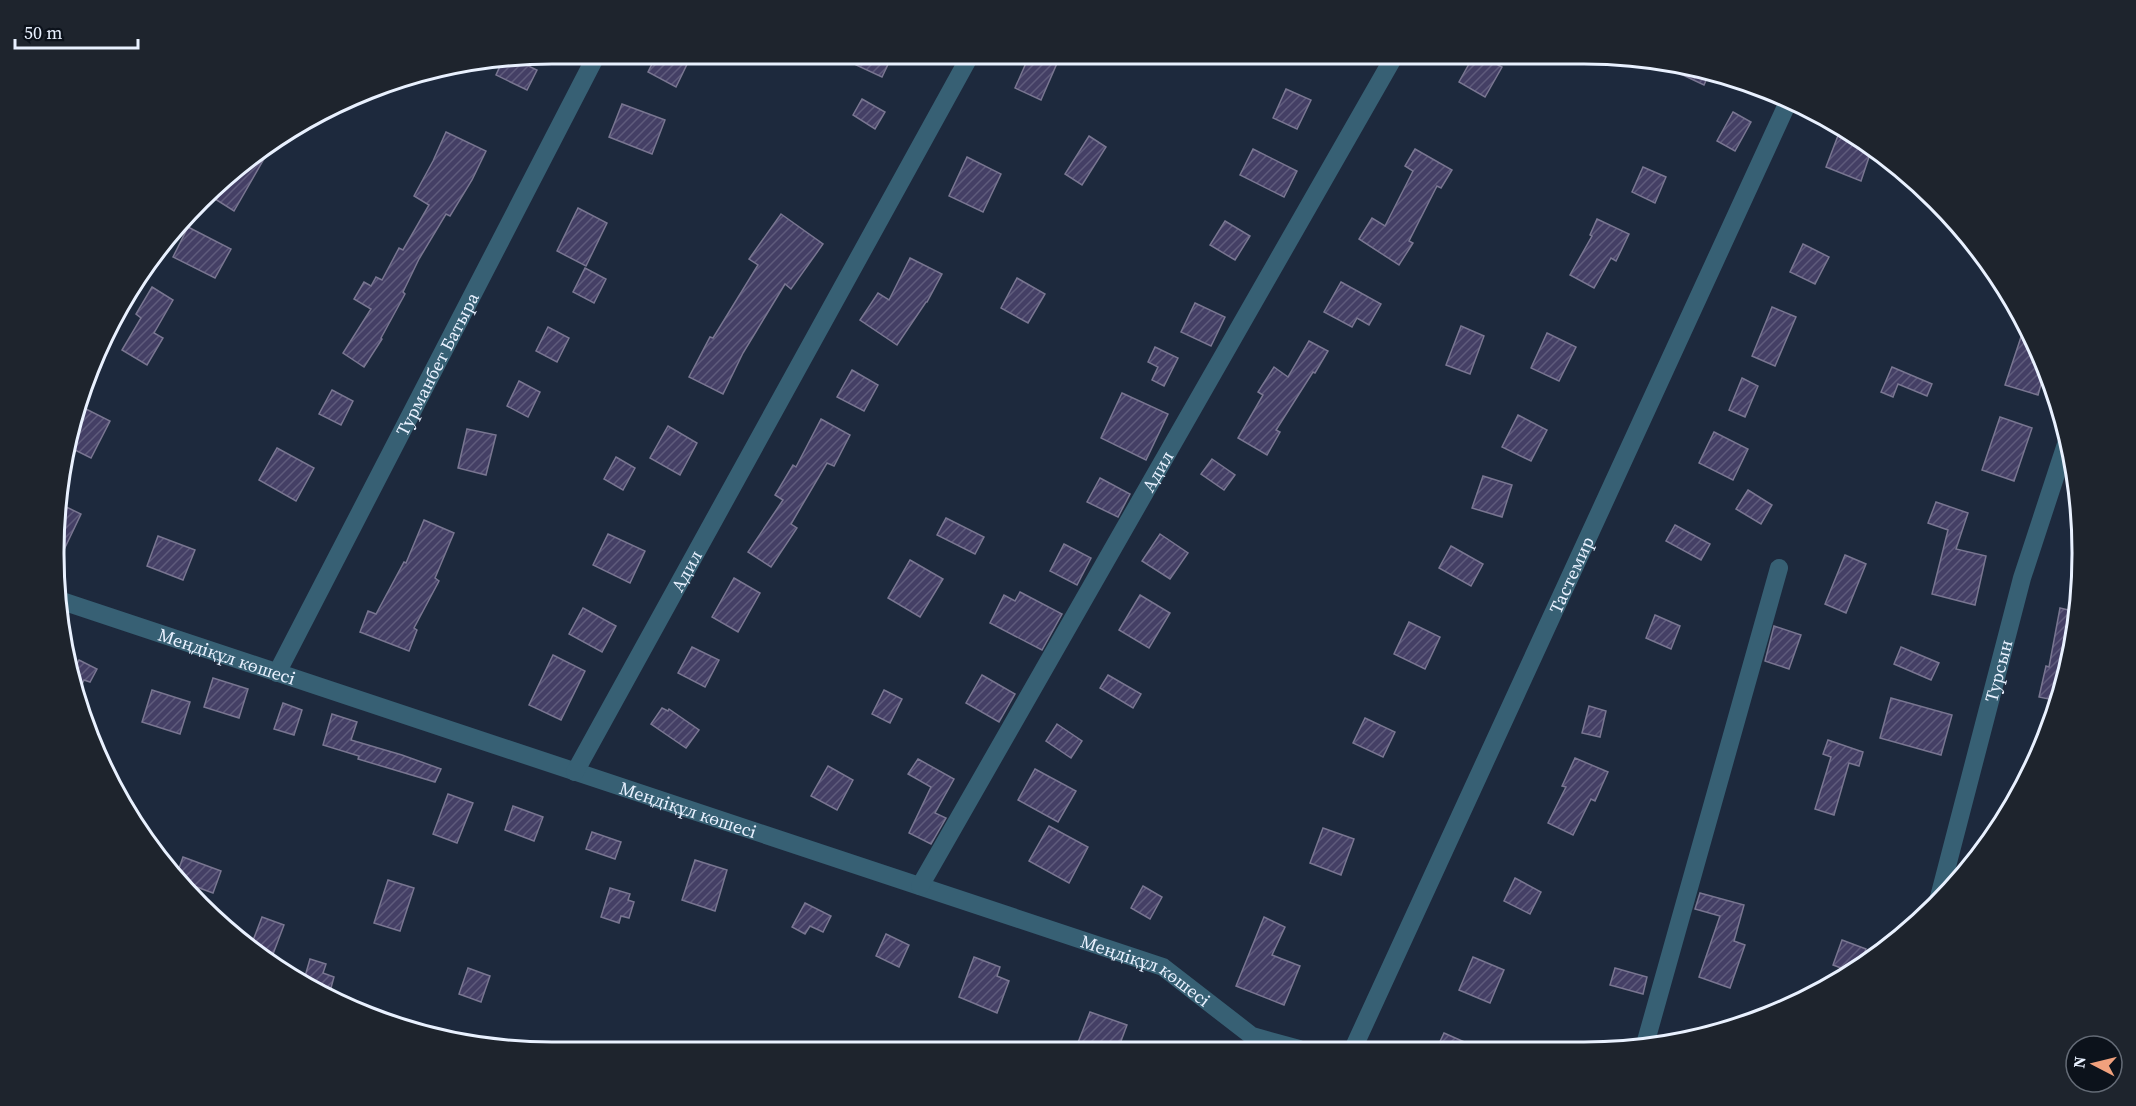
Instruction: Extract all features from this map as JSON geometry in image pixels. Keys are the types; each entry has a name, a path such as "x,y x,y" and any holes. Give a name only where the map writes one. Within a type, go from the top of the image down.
{"street":[{"name":"Турманбет Батыра","path":"277,673 592,64"},
{"name":"Адил","path":"575,772 965,64"},
{"name":"Адил","path":"920,886 1390,64"},
{"name":"Тастемир","path":"1356,1042 1784,108"},
{"name":"Турсын","path":"1943,883 2022,578 2062,457"},
{"path":"1647,1037 1779,568"},
{"name":"Меңдіқұл көшесі","path":"68,603 1163,967 1252,1036 1274,1042"}],"building":[{"path":"652,64 687,64 676,87 648,72"},
{"path":"856,64 888,64 882,77"},
{"path":"1026,64 1057,64 1041,100 1015,88"},
{"path":"1469,64 1496,64 1502,67 1485,97 1459,82"},
{"path":"528,66 537,70 527,90 496,75 499,68"},
{"path":"1683,75 1706,80 1704,85"},
{"path":"1286,89 1311,100 1297,129 1273,118"},
{"path":"862,99 885,112 875,129 853,115"},
{"path":"622,104 665,120 652,154 609,137"},
{"path":"1733,112 1751,122 1735,151 1717,141"},
{"path":"446,132 486,151 472,180 450,216 446,214 419,259 403,292 405,294 382,339 364,367 343,353 371,309 354,299 364,282 371,286 376,277 382,280 399,248 403,250 429,205 414,196"},
{"path":"1089,136 1106,147 1082,185 1065,174"},
{"path":"1838,137 1869,157 1861,181 1826,167"},
{"path":"1253,149 1297,171 1284,197 1240,175"},
{"path":"1415,149 1452,170 1441,188 1437,186 1409,241 1413,243 1399,265 1359,239 1372,218 1385,226 1413,171 1405,166"},
{"path":"967,157 1001,174 983,212 949,196"},
{"path":"263,160 234,211 217,200"},
{"path":"1643,167 1666,177 1655,203 1632,192"},
{"path":"578,208 607,223 586,266 557,251"},
{"path":"781,214 823,244 791,289 785,284 743,353 723,394 689,377 710,337 713,338 758,265 749,259"},
{"path":"1597,219 1629,234 1616,261 1611,258 1594,288 1570,275 1592,236 1590,235"},
{"path":"1225,221 1250,236 1235,260 1210,245"},
{"path":"189,228 231,249 215,278 173,257"},
{"path":"1803,244 1829,257 1815,284 1790,272"},
{"path":"910,258 942,274 927,302 897,345 860,320 878,293 889,300"},
{"path":"585,268 606,279 594,303 573,292"},
{"path":"1017,278 1045,294 1028,323 1001,308"},
{"path":"1341,282 1381,304 1369,325 1357,318 1352,327 1324,312"},
{"path":"152,287 173,300 154,333 163,338 147,365 122,350 141,318 136,314"},
{"path":"1195,303 1225,317 1211,346 1181,332"},
{"path":"1772,307 1796,317 1775,366 1752,356"},
{"path":"1461,326 1484,336 1470,374 1446,365"},
{"path":"548,327 569,338 557,362 536,351"},
{"path":"1547,333 1576,347 1559,381 1531,368"},
{"path":"2021,337 2041,384 2038,395 2005,385"},
{"path":"1309,341 1328,351 1276,430 1280,432 1267,455 1238,438 1263,395 1258,392 1274,367 1288,377"},
{"path":"1155,347 1178,358 1164,386 1152,380 1158,367 1148,362"},
{"path":"1892,367 1932,384 1927,396 1898,384 1893,397 1881,392"},
{"path":"852,370 878,385 864,411 837,397"},
{"path":"1742,378 1758,386 1745,417 1729,410"},
{"path":"519,381 540,392 528,417 507,406"},
{"path":"332,390 353,401 341,425 319,414"},
{"path":"1122,393 1168,414 1146,460 1101,438"},
{"path":"86,409 110,421 91,458 76,450"},
{"path":"1518,415 1547,430 1531,461 1502,447"},
{"path":"2000,417 2032,428 2014,481 1982,470"},
{"path":"821,419 850,435 834,466 827,463 791,524 797,528 771,567 748,552 783,500 775,495 793,465 796,467"},
{"path":"668,426 697,443 680,475 650,458"},
{"path":"467,429 496,435 486,475 458,468"},
{"path":"1714,432 1748,449 1733,480 1699,463"},
{"path":"277,448 314,468 296,501 259,480"},
{"path":"616,457 635,468 623,490 604,479"},
{"path":"1212,459 1235,475 1224,490 1201,474"},
{"path":"1483,476 1512,485 1502,517 1472,508"},
{"path":"1100,478 1130,494 1118,517 1087,502"},
{"path":"1748,490 1772,505 1761,524 1736,509"},
{"path":"1936,502 1968,513 1956,549 1986,556 1975,605 1932,594 1948,530 1928,523"},
{"path":"67,507 81,514 64,549"},
{"path":"946,518 984,537 975,554 937,535"},
{"path":"424,520 454,533 435,578 439,581 414,628 417,630 409,651 360,632 368,611 376,614 404,562 406,563"},
{"path":"1675,525 1710,544 1701,560 1666,541"},
{"path":"608,534 645,551 630,583 593,565"},
{"path":"1160,534 1188,553 1170,579 1142,561"},
{"path":"158,536 195,550 183,580 147,566"},
{"path":"1064,544 1091,558 1077,585 1050,571"},
{"path":"1451,546 1483,564 1471,586 1439,568"},
{"path":"1845,555 1866,564 1846,613 1825,604"},
{"path":"910,560 943,579 920,617 888,598"},
{"path":"734,578 760,593 738,632 712,617"},
{"path":"1020,592 1062,614 1042,650 990,623 1004,595 1015,601"},
{"path":"1140,595 1170,613 1149,648 1119,630"},
{"path":"583,608 616,626 602,652 569,634"},
{"path":"2060,608 2068,610 2062,648 2049,699 2039,697 2046,666 2049,667"},
{"path":"1655,615 1680,626 1671,649 1646,638"},
{"path":"1409,622 1440,637 1425,669 1394,654"},
{"path":"1774,626 1801,635 1789,669 1765,661"},
{"path":"692,647 719,660 705,687 678,673"},
{"path":"1901,647 1939,663 1931,680 1894,664"},
{"path":"553,655 585,671 561,720 529,705"},
{"path":"79,660 97,669 90,682 84,680 82,684 77,663"},
{"path":"982,675 1015,694 999,722 966,703"},
{"path":"1108,675 1141,694 1133,708 1100,688"},
{"path":"213,678 248,689 239,718 204,707"},
{"path":"152,690 190,702 180,734 142,722"},
{"path":"884,690 902,699 890,723 872,714"},
{"path":"1891,698 1952,715 1941,755 1880,738"},
{"path":"283,703 302,710 294,735 274,729"},
{"path":"1589,706 1606,711 1600,737 1582,733"},
{"path":"662,708 668,711 669,709 699,730 686,748 651,724"},
{"path":"332,714 357,722 351,740 441,769 435,782 358,759 359,756 323,745"},
{"path":"1365,718 1395,732 1383,757 1353,743"},
{"path":"1057,724 1082,741 1071,758 1046,741"},
{"path":"1828,740 1863,752 1859,766 1849,763 1834,815 1815,809 1831,757 1823,754"},
{"path":"1575,758 1608,772 1595,801 1591,799 1573,835 1548,823 1566,787 1562,786"},
{"path":"918,759 954,779 935,813 946,818 931,844 909,833 931,787 908,774"},
{"path":"828,766 853,780 837,810 811,796"},
{"path":"1035,769 1076,791 1058,822 1018,800"},
{"path":"448,794 473,803 457,843 433,834"},
{"path":"513,806 543,817 534,841 505,830"},
{"path":"1049,826 1088,847 1069,883 1029,861"},
{"path":"1323,828 1354,839 1341,875 1310,863"},
{"path":"592,832 621,842 615,859 586,849"},
{"path":"183,857 221,871 213,893 198,887 179,867"},
{"path":"695,860 727,870 715,911 682,900"},
{"path":"1515,878 1541,892 1530,914 1504,901"},
{"path":"388,880 414,888 400,931 374,923"},
{"path":"1143,886 1162,897 1150,919 1131,908"},
{"path":"610,888 630,894 628,900 634,902 629,918 621,916 619,923 601,917"},
{"path":"1700,893 1744,905 1734,941 1745,945 1730,988 1699,977 1720,916 1695,909"},
{"path":"805,903 831,916 823,932 810,926 805,934 792,927"},
{"path":"262,917 284,925 273,953 254,939"},
{"path":"1264,917 1285,927 1272,955 1300,966 1284,1005 1236,986"},
{"path":"886,934 909,945 899,967 876,956"},
{"path":"1842,940 1866,949 1840,968 1833,965"},
{"path":"974,957 1000,967 997,976 1009,981 997,1013 959,997"},
{"path":"1473,957 1504,970 1490,1003 1459,990"},
{"path":"310,959 326,964 323,973 334,977 331,988 309,976 306,974"},
{"path":"468,968 490,976 481,1002 459,994"},
{"path":"1615,968 1647,977 1643,994 1610,985"},
{"path":"1090,1012 1127,1025 1121,1042 1078,1042"},
{"path":"1444,1033 1464,1042 1440,1042"}]}
